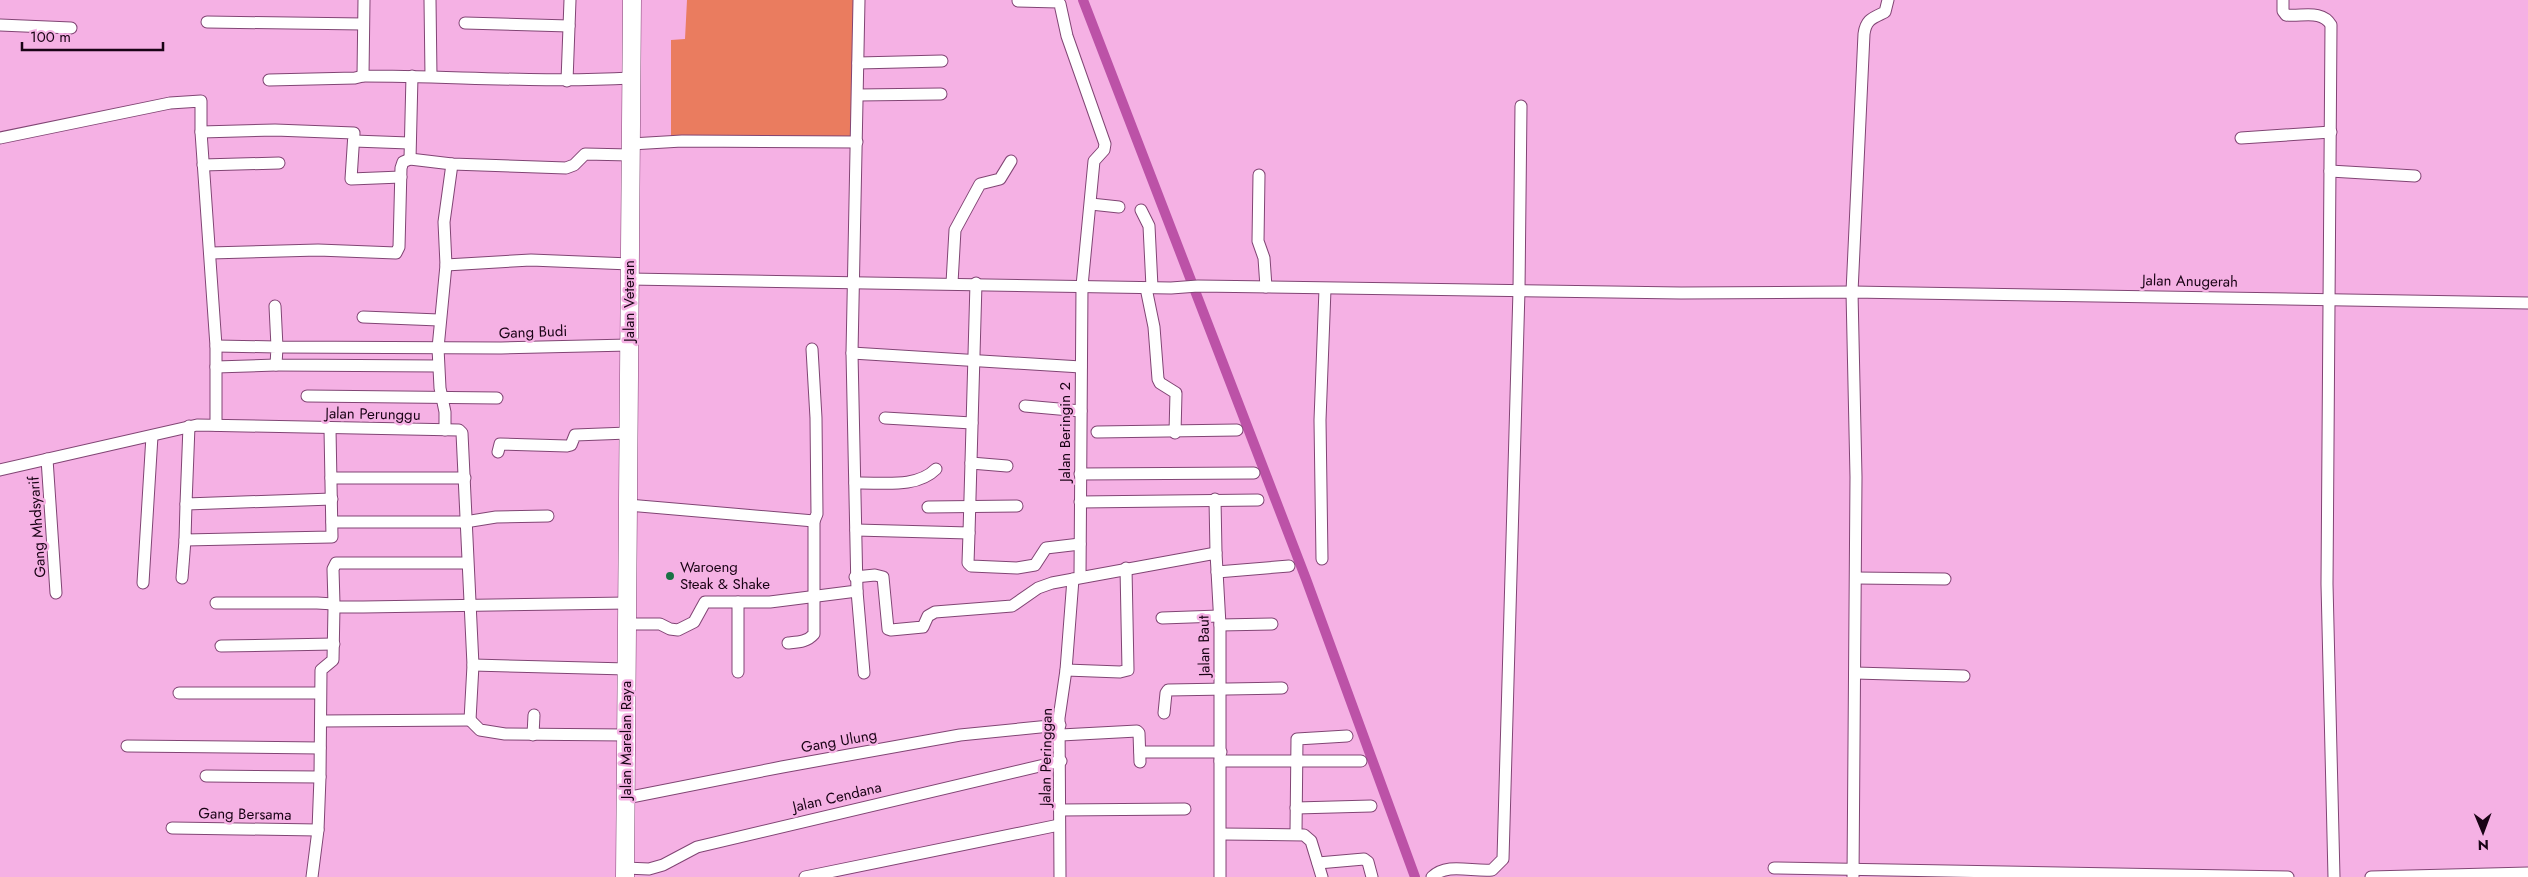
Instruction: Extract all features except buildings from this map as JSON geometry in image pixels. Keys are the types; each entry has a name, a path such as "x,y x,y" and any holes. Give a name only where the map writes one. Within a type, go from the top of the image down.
{"main road":[{"name":"Jalan Veteran","path":"627,603 632,0"},
{"name":"Jalan Marelan Raya","path":"625,873 627,603"}],"street":[{"path":"363,76 364,0"},
{"path":"430,0 432,21 430,76"},
{"path":"567,81 570,0"},
{"path":"858,0 858,95 852,353 856,530 855,577 864,673"},
{"path":"1853,873 1856,477 1852,292 1864,34 1865,26 1870,18 1885,12 1888,0"},
{"path":"2283,0 2283,12 2286,15 2316,15 2327,20 2331,25 2328,584 2334,877"},
{"name":"Jalan Beringin 2","path":"1018,1 1058,2 1060,4 1067,36 1105,144 1104,150 1094,161 1082,286 1080,544 1076,578"},
{"path":"207,22 364,24"},
{"path":"465,23 569,26"},
{"path":"0,25 71,28"},
{"path":"858,63 942,61"},
{"path":"269,80 355,78 363,76 430,76 486,80 567,81 631,78"},
{"path":"410,159 412,76"},
{"path":"858,95 941,94"},
{"path":"0,138 198,99 202,102 201,132 216,346 216,425"},
{"path":"1432,877 1444,870 1454,868 1467,871 1492,870 1503,859 1519,290 1521,106"},
{"path":"201,132 265,130 354,133 351,179 401,178"},
{"path":"2241,138 2330,132"},
{"path":"354,141 409,143"},
{"path":"210,253 318,250 396,253 398,247 402,164 410,159 452,164 566,168 574,165 585,154 682,141 857,142"},
{"path":"952,283 955,230 980,184 1000,179 1011,161"},
{"path":"203,166 278,163"},
{"path":"445,430 445,412 441,397 438,366 438,348 446,265 444,222 452,164"},
{"path":"2330,171 2415,176"},
{"path":"1259,175 1258,244 1264,258 1266,287"},
{"path":"1090,204 1119,207"},
{"path":"1141,210 1150,231 1149,288 1158,379 1176,393 1175,432"},
{"name":"Jalan Anugerah","path":"446,265 531,260 630,272 854,284 976,283 1149,288 1198,286 1852,292 2329,298 2528,303"},
{"path":"976,283 968,563 971,566 1017,568 1035,565 1046,548 1080,544"},
{"path":"1322,559 1320,420 1325,288"},
{"path":"275,306 276,365"},
{"path":"363,316 440,320"},
{"name":"Gang Budi","path":"216,346 438,348 629,344"},
{"path":"788,642 801,642 814,634 816,597 814,521 817,514 816,418 812,349"},
{"path":"852,353 1080,367"},
{"path":"216,367 276,365 438,366"},
{"path":"307,396 497,398"},
{"path":"1025,406 1081,411"},
{"path":"885,418 972,423"},
{"path":"182,578 189,426"},
{"name":"Jalan Perunggu","path":"0,470 189,426 459,430 462,433 465,478 465,522 473,665 470,720"},
{"path":"185,540 332,543 330,429"},
{"path":"1097,432 1236,430"},
{"path":"498,452 500,444 567,446 570,445 575,435 628,433"},
{"path":"143,583 152,436"},
{"name":"Gang Mhdsyarif","path":"47,459 56,594"},
{"path":"971,463 1007,466"},
{"path":"855,483 918,481 936,469"},
{"path":"1080,474 1254,473"},
{"path":"331,478 465,478"},
{"path":"186,504 332,499"},
{"name":"Jalan Baut","path":"1215,500 1219,621 1220,877"},
{"path":"1080,502 1258,500"},
{"path":"628,506 814,521"},
{"path":"928,507 1017,506"},
{"path":"332,522 465,522 496,517 548,516"},
{"path":"856,530 969,533"},
{"path":"855,577 875,575 883,577 886,622 888,629 891,630 923,627 928,616 935,612 1012,606 1038,588 1076,578 1216,553"},
{"path":"312,877 318,830 321,721 319,693 321,670 332,662 334,644 333,570 336,563 467,563"},
{"path":"1217,572 1289,566"},
{"path":"1066,670 1120,672 1128,670 1126,568"},
{"name":"Jalan Peringgan","path":"1060,877 1060,730 1076,578"},
{"path":"1856,578 1945,579"},
{"path":"627,624 660,624 670,630 678,630 694,622 705,602 770,602 857,591"},
{"path":"738,602 738,672"},
{"path":"216,603 334,606 469,606 627,603"},
{"path":"1162,618 1272,624"},
{"path":"221,646 334,644"},
{"path":"473,665 626,669"},
{"path":"1855,673 1964,676"},
{"path":"1164,713 1168,690 1282,688"},
{"path":"179,693 319,693"},
{"path":"533,734 534,715"},
{"path":"321,721 470,720 475,727 482,731 533,734 626,735"},
{"name":"Gang Ulung","path":"626,798 782,767 960,735 1060,730 1137,731 1139,734 1140,757 1220,756"},
{"path":"1296,833 1297,738 1347,736"},
{"path":"127,746 320,748"},
{"path":"1220,756 1296,761 1361,761"},
{"name":"Jalan Cendana","path":"625,873 649,869 668,863 697,846 1061,761"},
{"path":"206,776 320,777"},
{"path":"1296,808 1371,806"},
{"path":"1060,810 1185,809"},
{"path":"805,877 1059,825"},
{"name":"Gang Bersama","path":"172,828 318,830"},
{"path":"1221,834 1296,833 1304,835 1312,841 1322,877"},
{"path":"1318,862 1364,859 1368,862 1372,877"},
{"path":"1774,868 1853,873 2288,877"},
{"path":"2371,877 2528,873"}],"shaded area":[{"path":"687,0 854,0 852,136 671,137 671,40 685,39"}],"waterway":[{"path":"1083,0 1306,579 1415,877"}],"place":[{"name":"Waroeng Steak & Shake","path":"670,576"}]}
